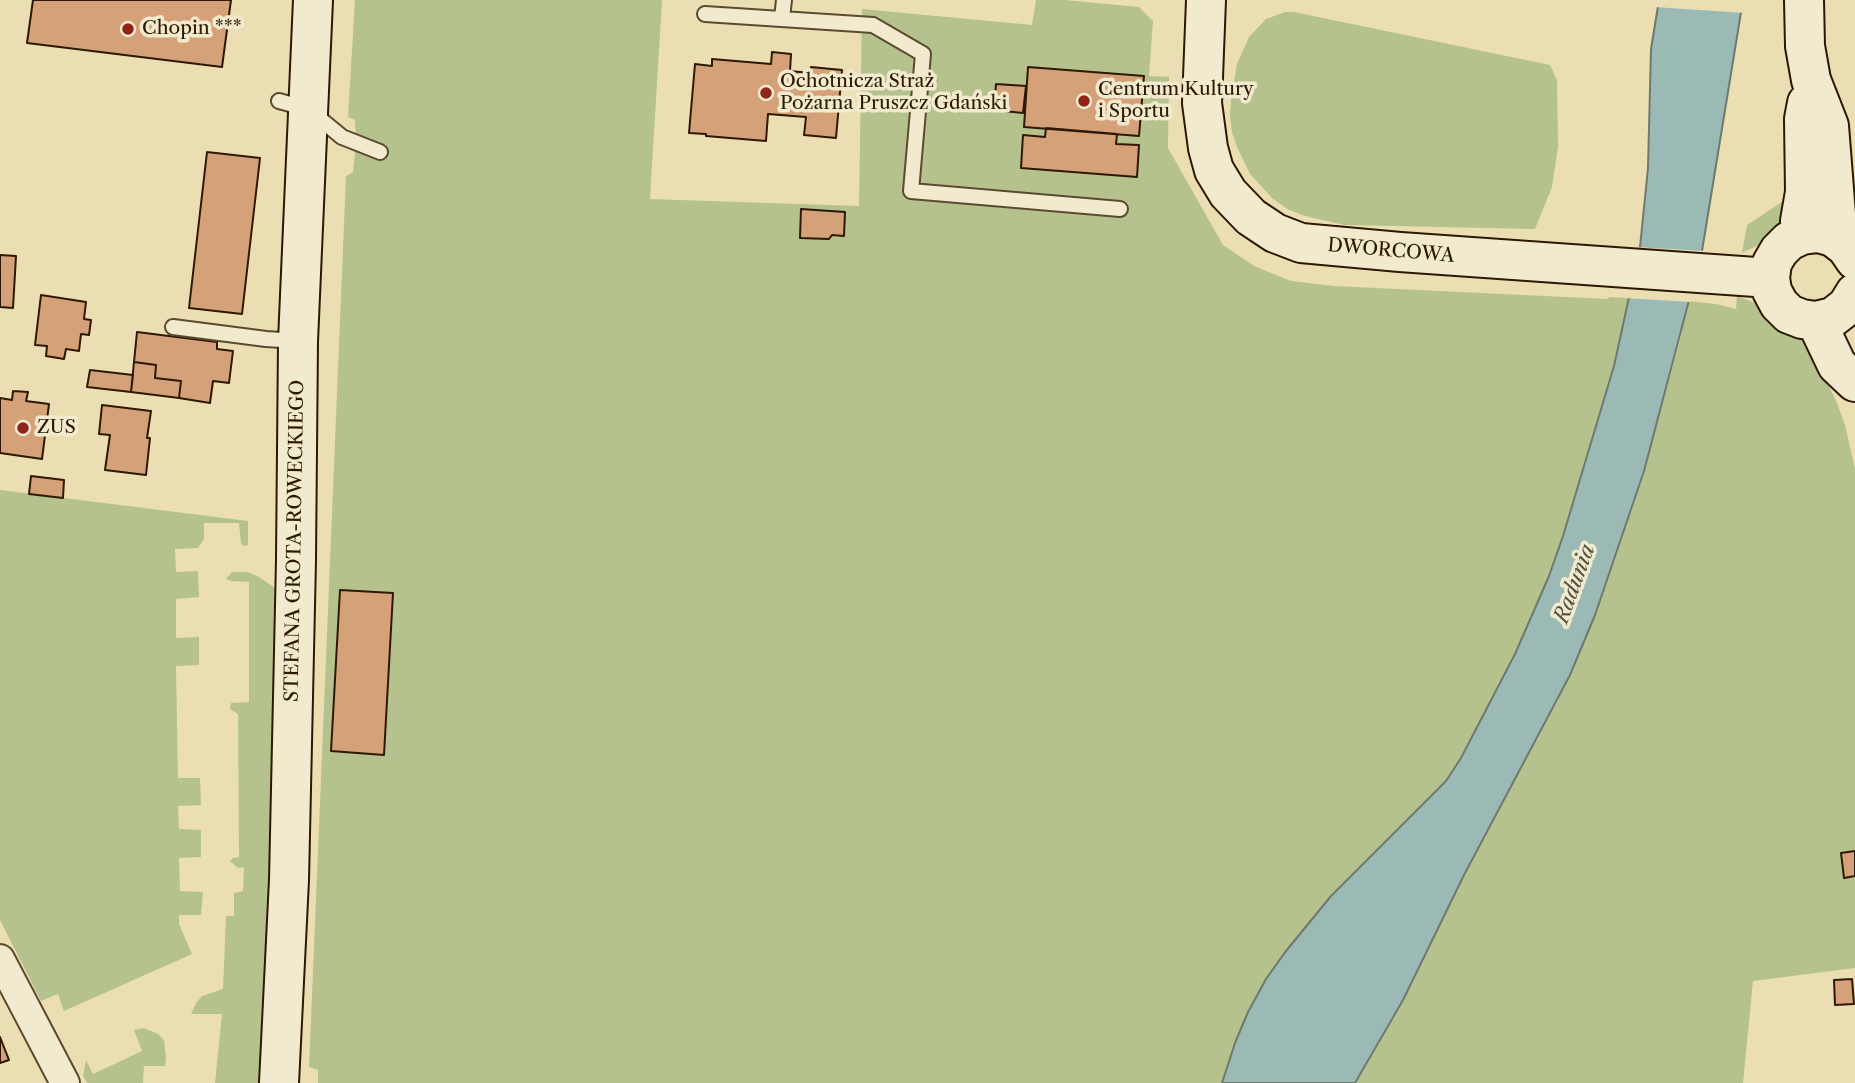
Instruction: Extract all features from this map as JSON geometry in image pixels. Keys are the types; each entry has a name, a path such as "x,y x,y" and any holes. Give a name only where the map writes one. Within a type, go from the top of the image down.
{"street":[{"name":"STEFANA GROTA-ROWECKIEGO","path":"279,1083 290,841 296,561 298,341 293,105 313,0"},
{"name":"DWORCOWA","path":"1206,0 1202,103 1214,170 1228,193 1251,217 1275,233 1301,243 1770,278"},
{"path":"1804,0 1805,46 1811,80 1829,126 1837,227 1830,244 1789,241 1772,263 1770,278 1772,292 1789,314 1802,319 1843,311 1837,365 1855,383"},
{"path":"0,959 65,1083"}],"lane":[{"path":"782,18 784,0"},
{"path":"705,14 873,25 923,54 911,191 1120,209"},
{"path":"293,105 342,137 380,152"},
{"path":"173,327 298,341"}],"green space":[{"path":"355,0 662,0 650,199 859,206 862,9 1032,25 1036,0 1139,7 1153,21 1149,76 1169,77 1168,148 1223,245 1254,266 1291,281 1334,286 1628,298 1614,366 1563,536 1535,610 1482,721 1446,781 1331,896 1286,951 1266,979 1248,1012 1222,1083 318,1083 318,1070 309,1067 346,176 353,172 356,142 355,120 348,117"},
{"path":"1285,12 1550,65 1557,80 1558,147 1552,187 1535,229 1344,225 1305,216 1289,210 1273,199 1250,174 1237,147 1230,116 1231,98 1237,64 1249,37 1266,19"},
{"path":"1785,200 1789,218 1765,242 1742,253 1747,225"},
{"path":"1737,296 1753,302 1778,324 1808,343 1814,362 1837,403 1855,469 1855,968 1753,981 1743,1083 1355,1083 1403,1000 1464,875 1570,675 1595,615 1644,471 1688,301 1736,309"},
{"path":"0,490 248,521 248,545 241,544 239,523 204,523 204,539 198,548 175,549 176,572 198,571 199,597 176,599 176,638 199,637 199,665 176,666 178,778 200,778 201,805 178,806 179,829 201,830 201,857 179,858 180,891 203,892 201,915 179,915 179,924 192,954 64,1011 58,994 41,1001 0,920"},
{"path":"232,572 248,572 259,577 275,588 277,596 271,894 262,1083 215,1083 222,1014 191,1014 202,996 223,989 226,916 234,916 234,893 243,891 244,867 238,868 230,861 239,857 238,714 230,709 231,703 249,702 249,582 226,579"},
{"path":"144,1028 164,1040 165,1066 144,1066 143,1083 87,1083 83,1076 86,1060 93,1074 142,1051 134,1030"}],"water":[{"name":"Radunia","path":"1659,0 1743,0 1702,251 1644,471 1595,615 1570,675 1464,875 1403,1000 1355,1083 1222,1083 1248,1012 1266,979 1286,951 1331,896 1446,781 1461,758 1515,654 1549,576 1614,366 1640,247 1648,168 1651,49"}],"pier":[{"path":"1655,0 1747,0 1745,13 1654,7"},
{"path":"1636,247 1705,251 1691,302 1624,298"}],"building":[{"name":"Chopin ***","path":"33,0 231,0 222,67 27,43"},
{"name":"Ochotnicza Straż Pożarna Pruszcz Gdański","path":"772,52 791,54 790,71 810,73 811,67 842,70 836,138 804,135 806,117 768,114 766,141 689,133 695,64 712,66 712,59 771,64"},
{"name":"Centrum Kultury i Sportu","path":"1028,67 1144,76 1139,136 1024,127"},
{"path":"996,84 1026,86 1023,113 994,110"},
{"path":"1046,128 1117,134 1116,144 1139,145 1137,177 1021,168 1023,135 1045,137"},
{"path":"207,152 260,158 242,314 189,308"},
{"path":"801,209 845,212 844,236 832,235 829,239 800,238"},
{"path":"0,255 16,256 13,308 0,307"},
{"path":"41,295 86,302 84,319 91,320 89,335 81,334 79,351 66,349 64,359 46,356 47,346 35,345"},
{"path":"137,332 217,342 217,349 233,351 229,383 213,381 210,403 179,398 181,381 155,378 156,365 134,362"},
{"path":"134,362 156,365 155,378 181,381 179,398 131,392"},
{"path":"90,370 133,375 131,392 87,387"},
{"name":"ZUS","path":"13,391 28,392 26,401 49,404 42,459 0,453 0,398 12,400"},
{"path":"102,405 151,411 146,475 105,470 110,435 99,434"},
{"path":"31,476 64,480 63,498 29,494"},
{"path":"340,590 393,593 384,755 331,751"},
{"path":"1855,851 1855,876 1844,878 1841,853"},
{"path":"1852,979 1854,1004 1835,1005 1834,980"},
{"path":"0,1037 9,1060 0,1063"}],"place":[{"name":"Chopin ***","path":"128,29"},
{"name":"Ochotnicza Straż Pożarna Pruszcz Gdański","path":"766,93"},
{"name":"Centrum Kultury i Sportu","path":"1084,101"},
{"name":"ZUS","path":"23,428"}]}
